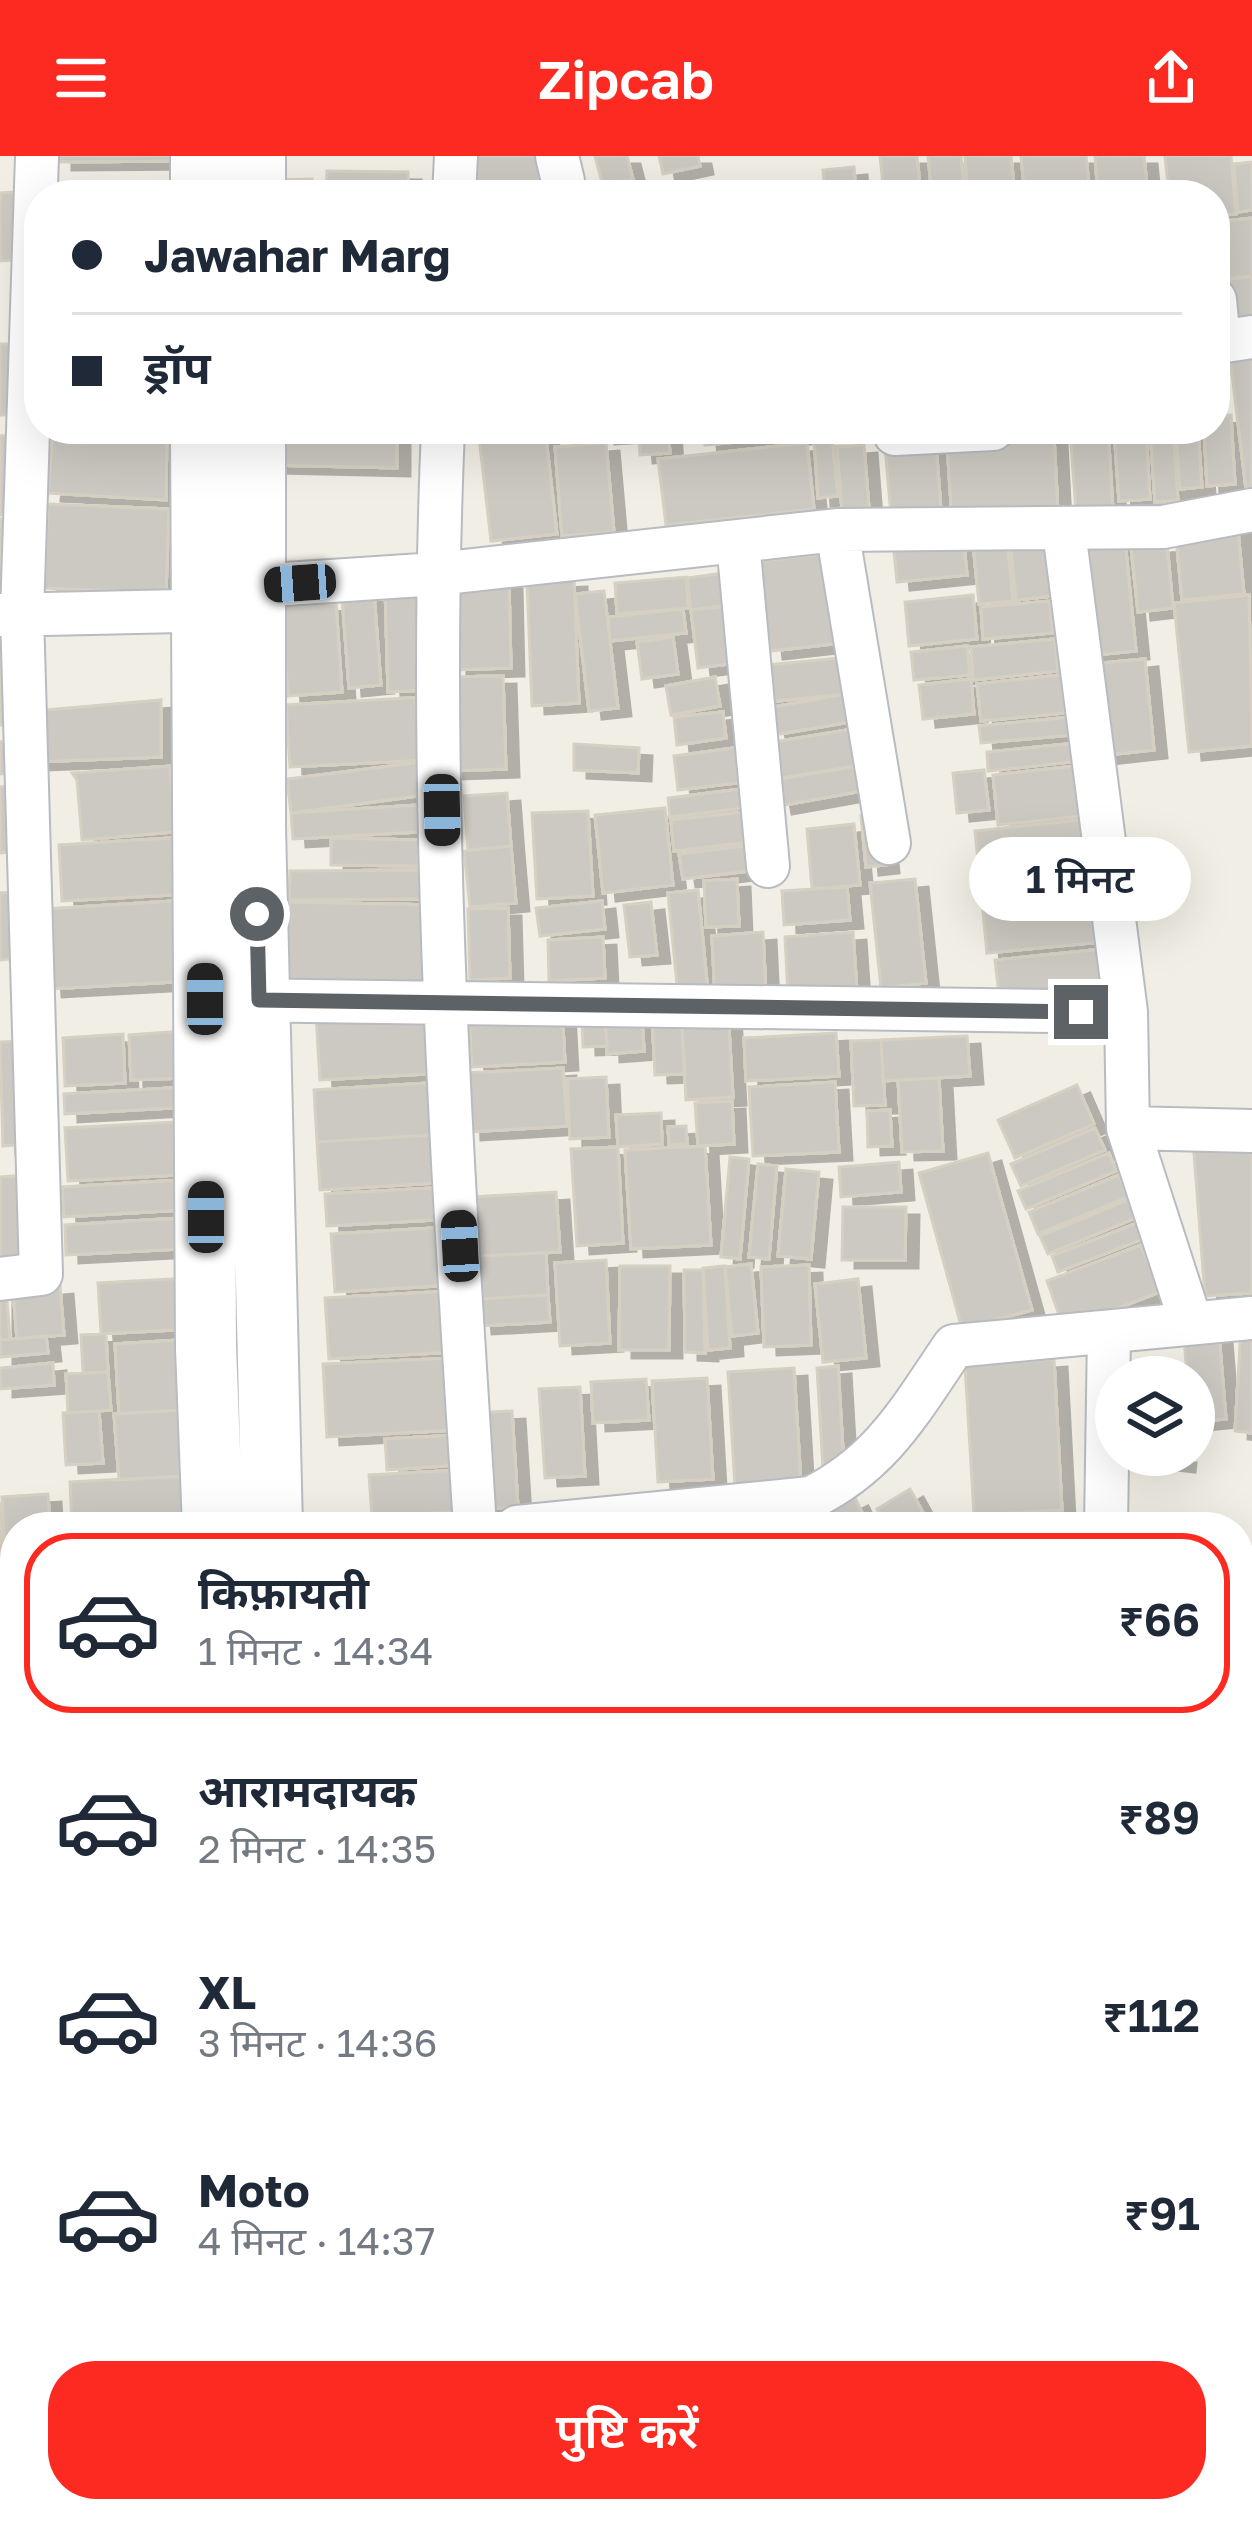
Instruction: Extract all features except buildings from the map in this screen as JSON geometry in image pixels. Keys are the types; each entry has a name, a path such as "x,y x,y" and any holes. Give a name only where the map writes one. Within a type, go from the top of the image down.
{"main road":[{"path":"204,444 237,602"},
{"path":"212,1512 206,1348 232,1000 237,602 253,444"},
{"path":"232,1000 271,1512"}],"street":[{"path":"0,1279 41,1274 17,1032 11,615 16,271 24,227"},
{"path":"442,444 437,574 446,999 474,1512"},
{"path":"11,615 237,602 437,574 837,530 1163,527 1252,510"},
{"path":"837,530 890,843"},
{"path":"1064,531 1126,1012 1128,1128 1191,1323"},
{"path":"738,542 768,866"},
{"path":"232,1000 446,999 1126,1012"},
{"path":"1128,1128 1252,1131"},
{"path":"670,1512 812,1498 847,1480 880,1453 954,1346 1252,1318"},
{"path":"1106,1512 1109,1333"}],"route":[{"path":"257,914 259,1000 446,999 1081,1012"}]}
